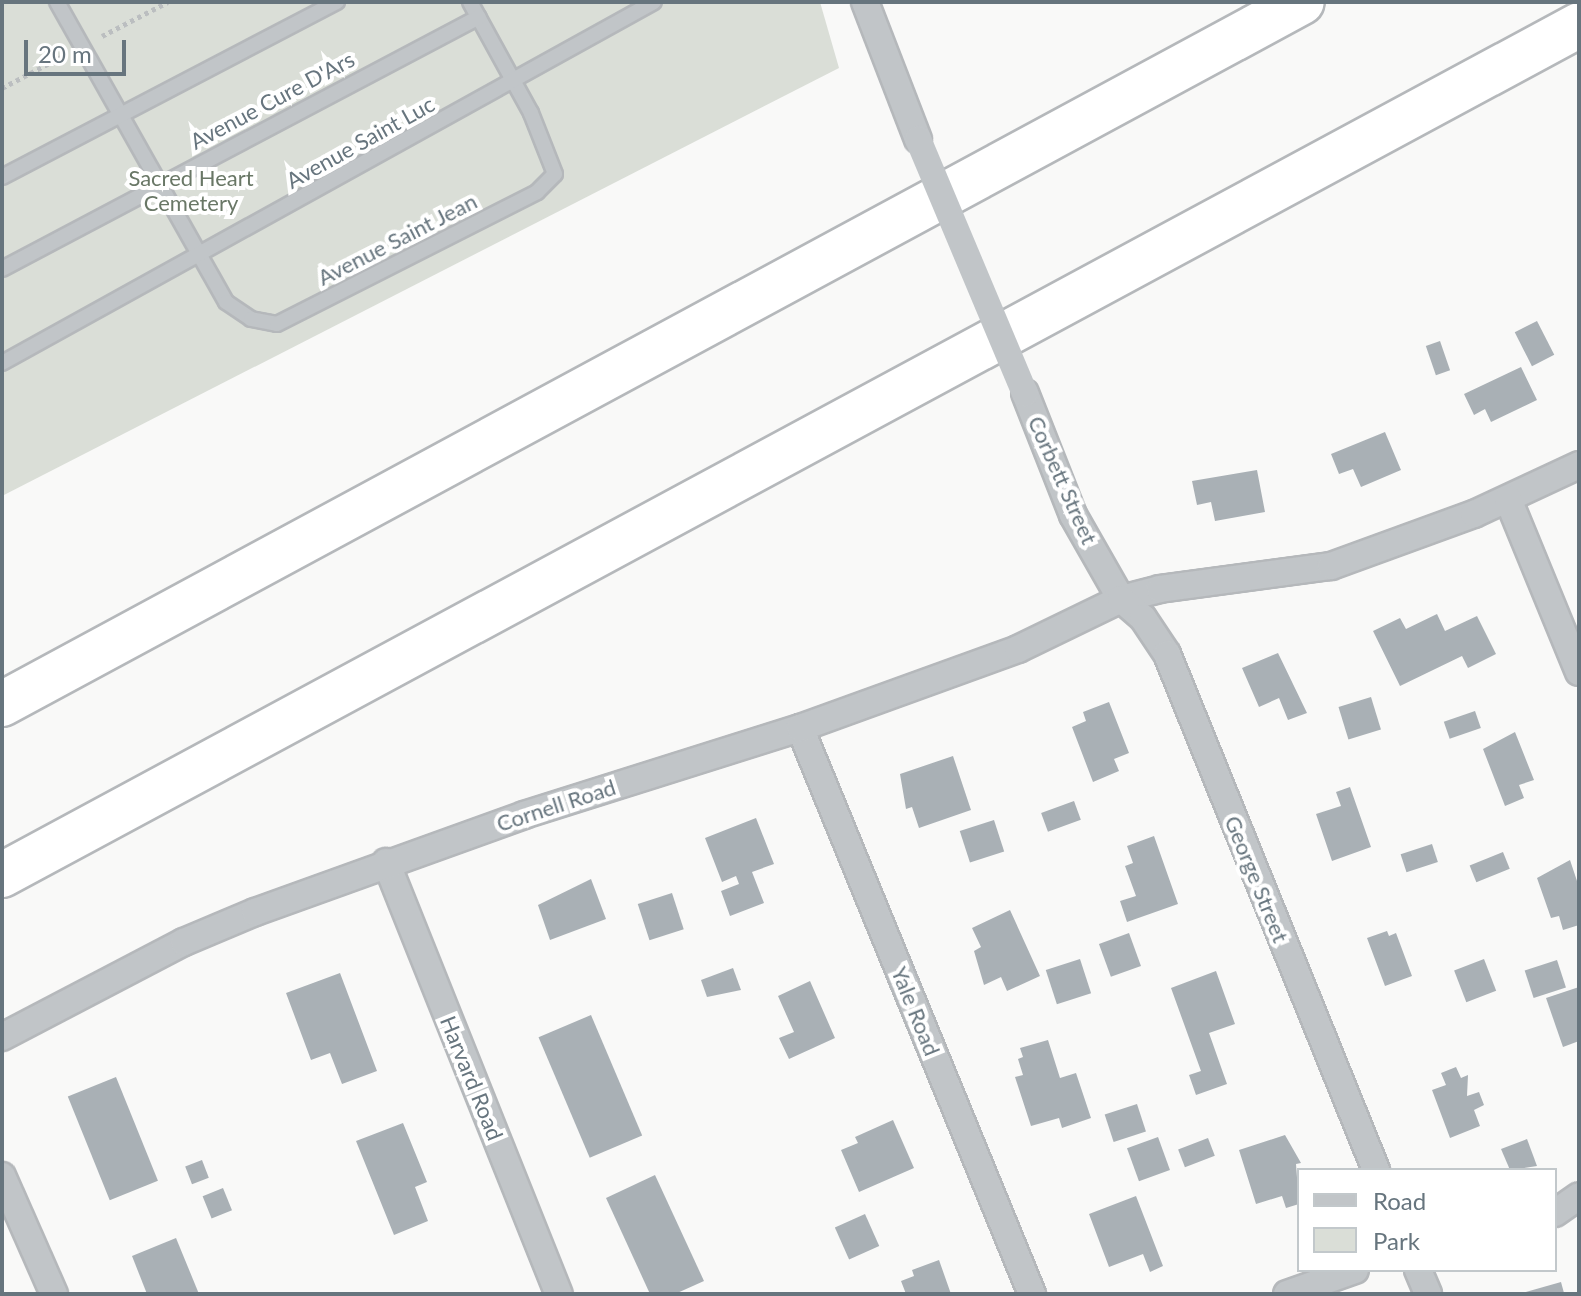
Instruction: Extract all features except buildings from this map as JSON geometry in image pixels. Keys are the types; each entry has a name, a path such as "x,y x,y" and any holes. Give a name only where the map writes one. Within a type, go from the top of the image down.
{"highway":[{"path":"2,704 1302,2"},
{"path":"2,875 1579,25"}],"street":[{"name":"Corbett Street","path":"865,2 1073,515 1121,599"},
{"path":"1121,599 1160,589 1331,566 1508,499 1579,465"},
{"path":"1508,499 1579,672"},
{"name":"Cornell Road","path":"2,1037 184,942 386,862 800,728 1018,649 1121,599"},
{"name":"George Street","path":"1121,599 1143,618 1167,654 1375,1168"},
{"name":"Yale Road","path":"800,728 1032,1294"},
{"name":"Harvard Road","path":"386,862 559,1294"},
{"path":"2,1176 54,1294"},
{"path":"1557,1212 1579,1196"},
{"path":"1287,1294 1349,1272"},
{"path":"1419,1272 1428,1294"}],"lane":[{"path":"57,2 160,183 198,257"},
{"path":"2,177 337,2"},
{"path":"470,2 515,81"},
{"name":"Avenue Saint Luc","path":"2,363 654,2"},
{"name":"Avenue Cure D'Ars","path":"2,269 479,17"},
{"name":"Avenue Saint Jean","path":"198,257 226,302 251,319 277,324 537,192 555,174 515,81"}],"green space":[{"name":"Sacred Heart Cemetery","path":"2,2 820,2 839,68 2,496"}]}
